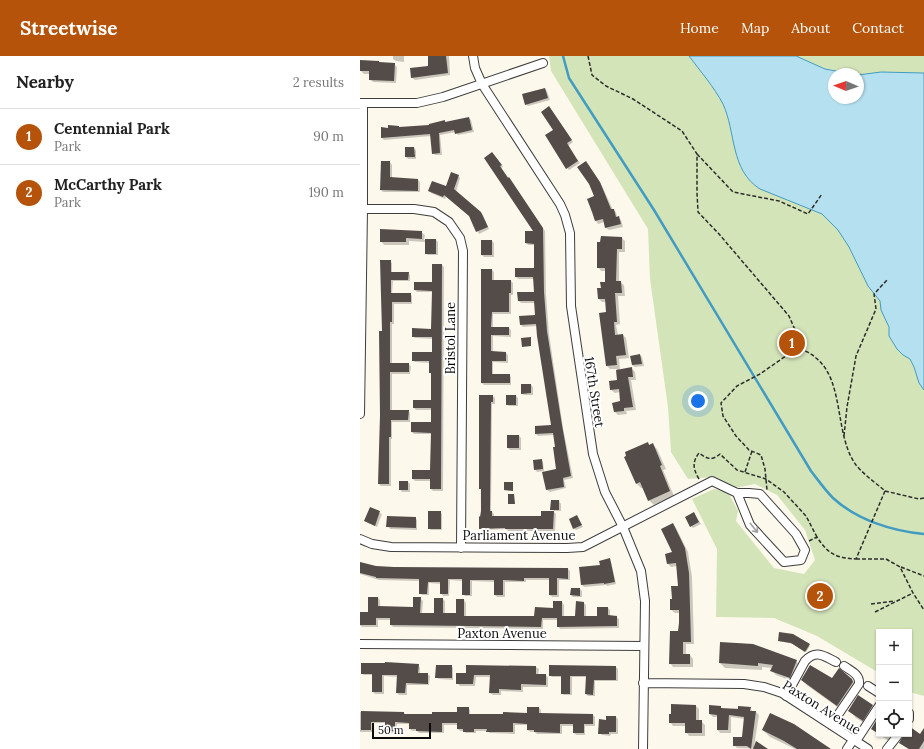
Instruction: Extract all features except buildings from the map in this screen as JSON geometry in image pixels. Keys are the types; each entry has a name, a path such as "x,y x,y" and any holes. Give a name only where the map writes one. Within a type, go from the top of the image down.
{"street":[{"name":"167th Street","path":"472,56 475,68 482,84 560,204 569,225 571,306 593,454 605,492 623,527 641,571 645,601 643,749"},
{"path":"360,414 363,209 362,103 417,103 443,97 543,63"},
{"name":"Bristol Lane","path":"363,209 414,209 434,212 449,222 460,238 463,251 461,548"},
{"name":"Parliament Avenue","path":"360,539 372,544 391,547 583,547 712,481 737,493"},
{"path":"737,493 760,494 796,534 805,550 801,560 784,562 750,525 737,493"},
{"name":"Paxton Avenue","path":"360,644 644,646"},
{"path":"786,696 805,660 809,656 815,654 821,655 836,662"},
{"path":"831,725 859,684 860,679 858,675 844,666"},
{"name":"Paxton Avenue","path":"643,683 744,684 764,687 786,696 868,749"},
{"path":"868,686 876,691"},
{"path":"847,749 876,710"},
{"path":"888,749 897,737"}],"path":[{"path":"588,56 592,75 606,86 633,99 682,131 697,154 734,192 779,201 808,214 822,194"},
{"path":"697,154 698,212 790,316 796,332 793,351 760,374 737,386 721,403 723,416 736,436 749,450 761,455 767,490 760,494"},
{"path":"844,440 847,407 856,356 876,309 874,294 888,280"},
{"path":"794,347 817,358 826,370 834,389 844,440 856,464 885,491 919,499 924,498"},
{"path":"744,472 752,451"},
{"path":"700,481 696,475 693,463 699,453 710,459 715,458 720,454 737,470 766,478 784,492 806,516 827,552 841,558 886,559 900,567 924,576"},
{"path":"856,558 885,491"},
{"path":"802,544 817,537"},
{"path":"900,567 913,593 924,610"},
{"path":"875,612 913,593"},
{"path":"871,604 897,601"}],"green space":[{"path":"549,56 924,56 924,696 912,693 912,629 876,629 876,671 817,636 774,618 716,617 717,549 692,499 714,489 728,492 738,511 736,521 774,568 804,574 815,560 805,530 777,495 755,484 735,488 713,477 688,479 671,452 668,407 650,279 648,229 551,71"}],"water":[{"path":"689,56 796,56 828,70 828,104 864,104 864,74 881,72 924,73 924,390 919,383 910,359 897,349 889,336 889,327 881,310 880,301 868,286 849,247 838,230 822,214 760,189 750,181 743,172 735,150 730,126 723,104"}],"waterway":[{"path":"563,56 569,78 654,210 811,471 824,488 842,506 864,518 887,527 924,534"}],"place":[{"name":"Centennial Park","path":"792,343"},
{"name":"McCarthy Park","path":"820,596"}]}
